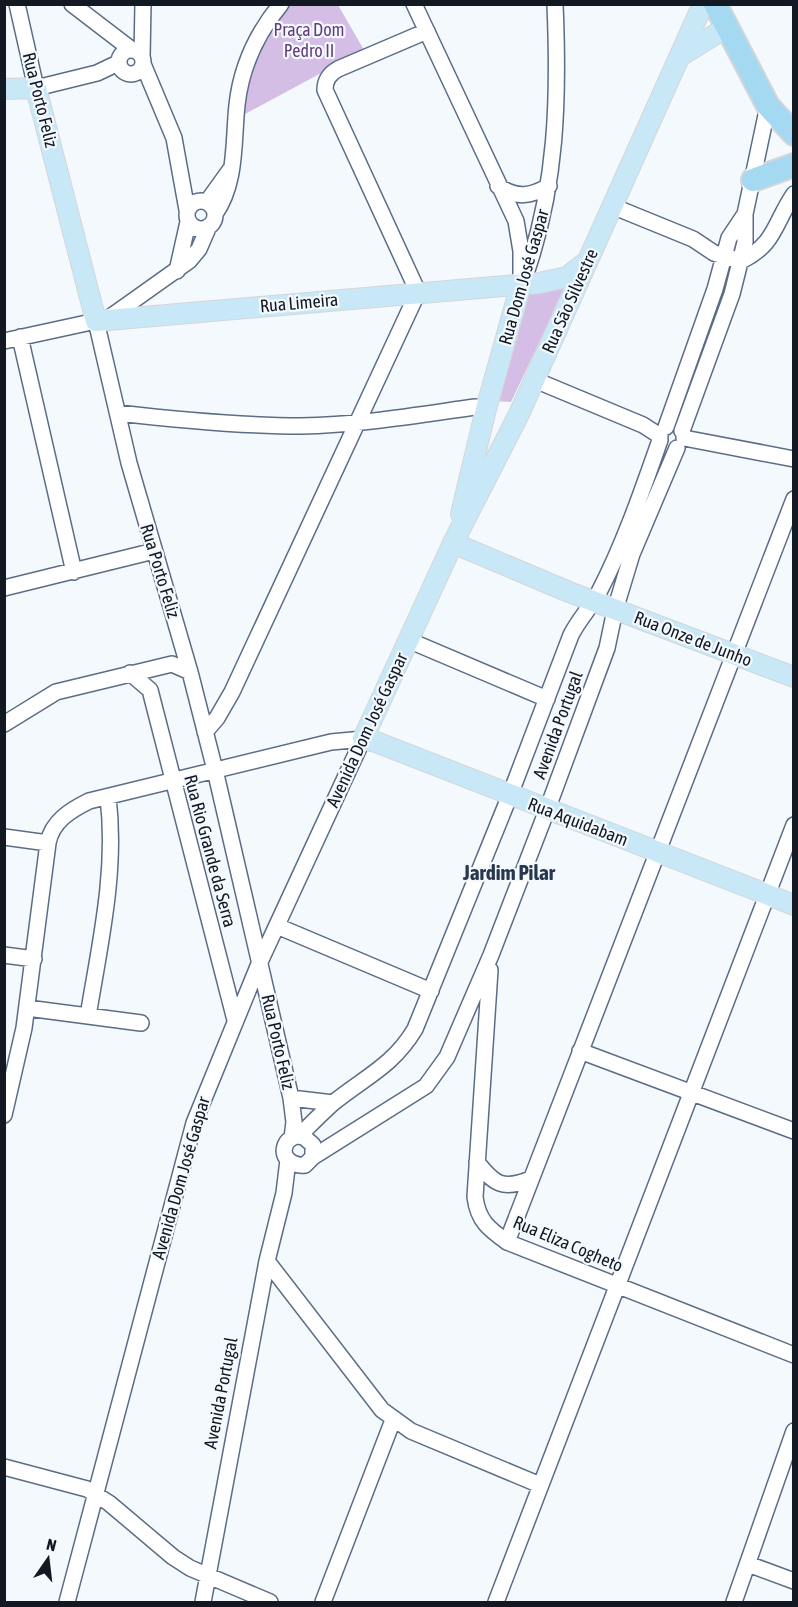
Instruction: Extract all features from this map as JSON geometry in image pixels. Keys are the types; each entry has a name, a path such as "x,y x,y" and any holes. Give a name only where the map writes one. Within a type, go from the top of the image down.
{"highway":[{"path":"716,4 727,27 794,134"},
{"path":"729,4 770,97 794,116"},
{"path":"753,180 794,165"}],"main road":[{"name":"Rua São Silvestre","path":"453,543 535,380 570,285 587,261 682,55 703,4"},
{"path":"682,55 727,27"},
{"path":"4,88 36,88"},
{"name":"Rua Porto Feliz","path":"36,88 101,321"},
{"name":"Rua Limeira","path":"101,321 521,284 570,285"},
{"name":"Rua Dom José Gaspar","path":"453,543 486,409 521,284"},
{"path":"486,409 519,414"},
{"name":"Rua Onze de Junho","path":"453,543 615,610 794,677"},
{"name":"Avenida Dom José Gaspar","path":"363,739 453,543"},
{"name":"Rua Aquidabam","path":"363,739 376,741 794,905"}],"street":[{"name":"Rua Porto Feliz","path":"17,4 36,88"},
{"path":"72,4 105,29 157,95 174,138 184,183 188,216 195,229 232,168 237,102 244,71 258,38 281,4"},
{"path":"130,63 142,4"},
{"path":"414,4 519,234 521,284"},
{"name":"Rua Dom José Gaspar","path":"521,284 536,243 549,186 556,123 555,4"},
{"path":"205,732 217,718 232,692 418,292 325,90 325,84 329,75 338,69 427,31"},
{"path":"36,88 130,63"},
{"name":"Avenida Portugal","path":"284,1193 309,1161 426,1086 447,1058 491,955 548,810 608,648 615,610 640,531 681,439 732,294 745,242 745,214 770,97"},
{"path":"184,183 208,211"},
{"path":"498,186 506,192 527,196 549,186"},
{"path":"612,206 693,239 724,256 741,261 759,252 770,239 794,194"},
{"path":"177,271 188,216 193,203 208,211"},
{"path":"101,321 177,271 195,254 208,211"},
{"name":"Avenida Portugal","path":"295,1137 333,1103 387,1066 403,1049 431,991 576,624 593,601 615,559 716,289 729,238 745,214"},
{"path":"693,239 729,238 745,242"},
{"name":"Rua Porto Feliz","path":"101,321 118,413 215,770 291,1098 295,1137"},
{"name":"Rua Limeira","path":"9,342 101,321"},
{"path":"9,342 74,572"},
{"path":"535,380 662,433 669,448 681,439 794,459"},
{"path":"118,413 260,425 357,423 475,407 486,409"},
{"path":"662,433 673,425 681,439"},
{"path":"507,1242 794,500"},
{"path":"4,588 154,551"},
{"path":"130,674 150,690 168,665 181,640"},
{"path":"408,640 547,699"},
{"path":"6,720 56,692 168,665 190,672"},
{"name":"Rua Rio Grande da Serra","path":"150,690 235,1020"},
{"path":"4,1115 27,1008 48,843 54,826 63,817 89,801 331,742 363,739"},
{"name":"Avenida Dom José Gaspar","path":"67,1602 185,1153 206,1091 259,964 363,739"},
{"path":"88,1016 107,906 111,864 108,796"},
{"path":"496,1602 690,1091 794,825"},
{"path":"4,837 48,843"},
{"path":"277,926 431,991"},
{"path":"4,955 34,959"},
{"name":"Rua Eliza Cogheto","path":"491,955 477,1162 477,1213 485,1226 507,1242 794,1355"},
{"path":"27,1008 141,1023"},
{"path":"467,1011 485,1027"},
{"path":"580,1051 794,1131"},
{"path":"291,1098 333,1103"},
{"path":"295,1137 310,1140 313,1145 309,1161 292,1164 288,1160 285,1148 295,1137"},
{"name":"Avenida Portugal","path":"203,1602 267,1261 284,1193 288,1160"},
{"path":"477,1162 498,1183 515,1186 531,1179"},
{"path":"267,1261 382,1410 393,1420 411,1431 540,1485"},
{"path":"322,1602 393,1420"},
{"path":"734,1602 794,1431"},
{"path":"4,1467 95,1493 173,1557 207,1577 270,1602"},
{"path":"748,1564 794,1581"}],"green space":[{"name":"Praça Dom Pedro II","path":"289,5 338,5 364,50 245,114 247,72"},
{"path":"568,282 511,402 495,401 527,288"}],"district":[{"name":"Jardim Pilar","path":"509,873"}]}
